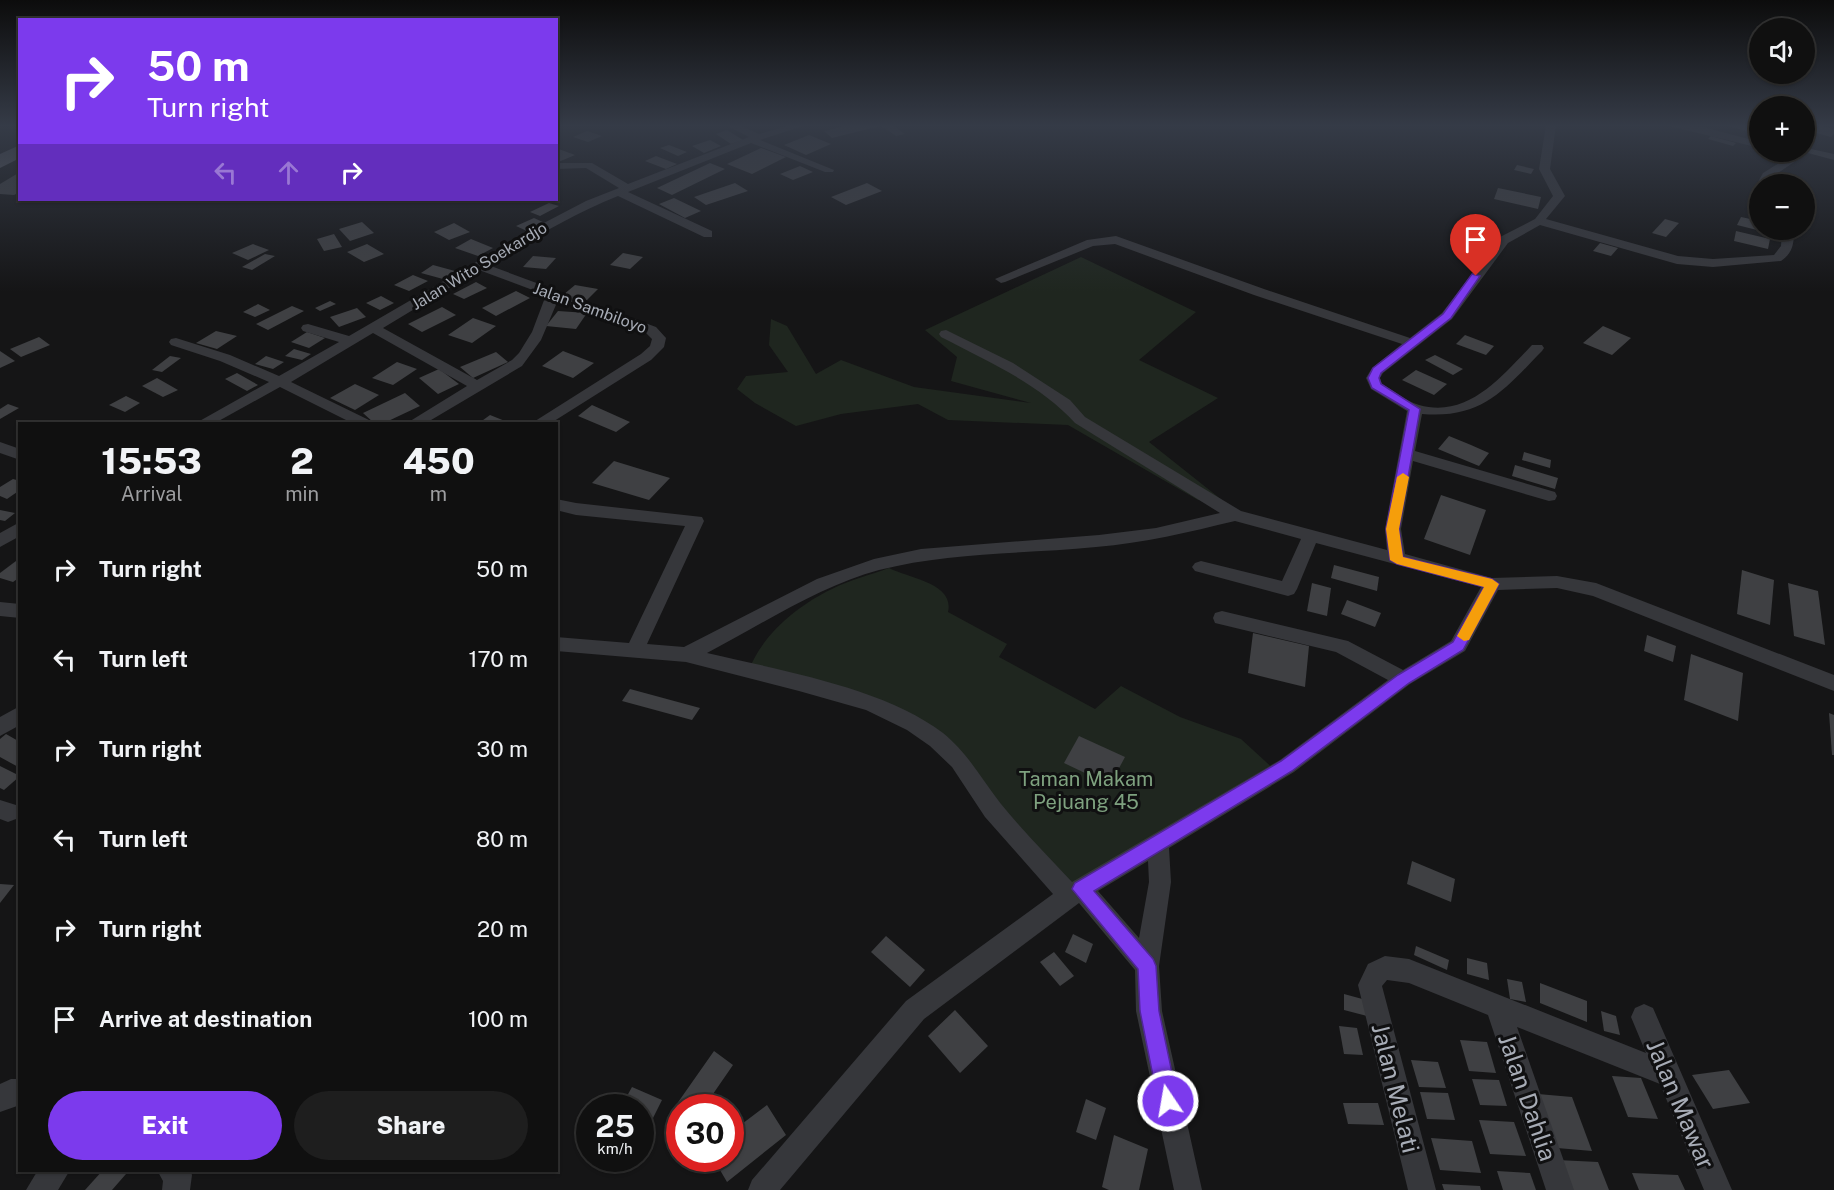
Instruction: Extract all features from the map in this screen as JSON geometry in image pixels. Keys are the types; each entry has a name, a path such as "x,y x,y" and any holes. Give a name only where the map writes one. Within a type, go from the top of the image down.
{"street":[{"path":"612,181 622,189 708,234"},
{"name":"Jalan Wito Soekardjo","path":"206,422 374,328 544,227 644,181"},
{"path":"1537,348 1485,400 1470,407 1449,410 1415,409 1376,386 1373,378 1377,371 1447,316 1504,240 1539,220 1559,196 1559,192 1550,181"},
{"path":"1539,220 1677,260 1695,263 1777,258 1789,247 1789,240"},
{"path":"1001,279 1091,243 1116,240 1259,292 1412,343"},
{"name":"Jalan Sambiloyo","path":"480,266 651,330 659,338 657,347 646,357 542,422"},
{"path":"417,422 526,355 553,295"},
{"path":"308,328 351,341"},
{"path":"374,328 477,386"},
{"path":"946,334 1008,366 1065,403 1080,420 1235,515 1492,584 1557,582 1596,590 1834,683"},
{"path":"176,342 201,349 279,382 362,422"},
{"path":"1397,560 1393,529 1415,409"},
{"path":"0,447 18,454"},
{"path":"1408,454 1549,496"},
{"path":"558,504 576,509 696,521 635,650"},
{"path":"686,655 823,584 874,566 921,555 1099,541 1156,534 1235,515"},
{"path":"0,541 18,529"},
{"path":"1201,567 1288,589 1311,535"},
{"path":"762,1190 915,1010 1075,892 1287,766 1403,679 1458,646 1492,584"},
{"path":"0,609 18,610"},
{"path":"1222,618 1341,646 1403,679"},
{"path":"558,644 686,655 840,695 871,705 914,724 959,761 993,810 1075,892 1104,913 1147,966"},
{"path":"0,728 18,715"},
{"path":"1158,843 1160,882 1147,966 1149,1011 1188,1190"},
{"name":"Jalan Melati","path":"1422,1190 1370,985 1375,972 1384,967 1401,969 1497,1005"},
{"path":"1497,1005 1669,1075"},
{"name":"Jalan Dahlia","path":"1497,1005 1560,1190"},
{"name":"Jalan Mawar","path":"1644,1017 1718,1190"},
{"path":"0,1099 11,1092 18,1092"},
{"path":"40,1190 54,1172"},
{"path":"174,1172 178,1175 176,1190"}],"green space":[{"path":"1081,257 1196,312 1139,360 1218,398 1149,442 1222,500 1198,500 1068,425 948,420 918,404 841,414 796,426 755,403 737,389 746,376 788,372 769,345 771,319 787,326 816,374 841,360 914,387 1031,403 951,381 957,357 925,330"},
{"name":"Taman Makam Pejuang 45","path":"889,568 937,588 948,602 948,612 1007,644 999,657 1095,709 1121,686 1180,717 1241,739 1277,772 1069,896 914,724 749,670 772,633 794,612 839,586"}],"building":[{"path":"6,181 18,181 18,193 0,194 0,184"},
{"path":"673,181 701,181 672,195 657,188"},
{"path":"735,183 748,191 706,205 694,197"},
{"path":"867,183 882,191 846,205 831,197"},
{"path":"1498,188 1541,197 1538,209 1494,199"},
{"path":"674,198 701,211 685,218 659,204"},
{"path":"549,203 559,206 540,216 530,212"},
{"path":"1741,217 1749,219 1749,228 1737,225"},
{"path":"534,218 545,223 527,231 516,226"},
{"path":"1665,219 1679,223 1666,237 1652,233"},
{"path":"362,222 374,233 350,241 339,229"},
{"path":"454,223 470,232 449,240 434,232"},
{"path":"1736,231 1749,234 1749,240 1770,240 1768,249 1734,241"},
{"path":"334,234 342,247 324,251 317,239"},
{"path":"471,239 493,248 478,256 455,248"},
{"path":"1600,243 1618,248 1611,256 1593,251"},
{"path":"253,244 269,250 248,260 232,253"},
{"path":"367,244 384,254 364,262 347,252"},
{"path":"623,253 643,257 630,269 610,265"},
{"path":"265,254 275,256 252,270 242,267"},
{"path":"533,256 556,258 546,269 523,267"},
{"path":"433,265 455,271 443,279 421,273"},
{"path":"413,275 428,281 409,291 394,285"},
{"path":"476,282 487,288 464,299 453,294"},
{"path":"575,285 598,289 587,300 563,295"},
{"path":"516,291 530,298 496,316 482,308"},
{"path":"381,296 394,303 380,310 366,303"},
{"path":"330,301 336,304 320,311 315,308"},
{"path":"258,304 270,310 255,317 243,312"},
{"path":"292,306 304,311 268,330 256,324"},
{"path":"442,307 456,315 422,332 408,324"},
{"path":"357,308 366,317 339,327 330,317"},
{"path":"558,311 587,313 576,329 546,326"},
{"path":"473,318 496,326 472,343 448,335"},
{"path":"1603,326 1631,338 1612,355 1583,343"},
{"path":"216,331 237,336 217,349 196,343"},
{"path":"307,332 325,338 309,348 291,342"},
{"path":"1465,335 1494,346 1486,355 1456,344"},
{"path":"39,337 50,345 21,357 10,349"},
{"path":"294,349 311,354 302,360 285,356"},
{"path":"0,351 15,361 0,368"},
{"path":"563,351 594,363 573,378 542,366"},
{"path":"496,352 508,362 473,378 460,367"},
{"path":"1435,355 1463,369 1453,375 1425,360"},
{"path":"170,356 181,358 162,372 152,370"},
{"path":"266,356 284,362 273,369 255,364"},
{"path":"397,362 417,369 393,385 372,378"},
{"path":"439,369 459,384 438,394 419,378"},
{"path":"1416,370 1447,384 1434,395 1402,380"},
{"path":"237,373 258,385 247,391 225,379"},
{"path":"157,378 178,390 163,397 142,386"},
{"path":"355,384 379,395 355,410 330,398"},
{"path":"405,393 420,406 386,422 373,422 363,413"},
{"path":"126,396 140,403 125,412 109,405"},
{"path":"8,404 19,408 0,419 0,409"},
{"path":"592,405 630,422 616,432 578,416"},
{"path":"490,415 508,422 480,422"},
{"path":"1449,436 1489,453 1479,466 1438,449"},
{"path":"1524,452 1551,460 1550,468 1522,460"},
{"path":"614,461 670,478 649,500 592,483"},
{"path":"1515,465 1558,478 1555,489 1512,476"},
{"path":"13,479 18,480 18,491 7,499 0,496 0,487"},
{"path":"1441,495 1486,510 1470,555 1424,539"},
{"path":"0,510 15,513 5,521 0,520"},
{"path":"18,560 18,578 13,582 0,578 0,573"},
{"path":"1334,565 1379,577 1377,591 1331,578"},
{"path":"1742,570 1774,580 1770,625 1737,614"},
{"path":"1312,583 1331,588 1327,616 1307,611"},
{"path":"1788,583 1818,591 1825,645 1794,636"},
{"path":"1347,600 1381,613 1375,627 1341,614"},
{"path":"1253,633 1309,646 1305,687 1248,673"},
{"path":"1647,635 1676,646 1673,662 1644,651"},
{"path":"1691,654 1743,673 1738,721 1684,700"},
{"path":"630,689 700,708 692,720 622,701"},
{"path":"1829,713 1834,715 1834,755 1832,755"},
{"path":"6,734 18,741 18,767 0,757 0,739"},
{"path":"1079,736 1125,757 1110,785 1064,763"},
{"path":"0,766 18,775 18,778 4,790 0,788"},
{"path":"1412,861 1455,879 1451,902 1407,884"},
{"path":"0,884 14,885 0,903"},
{"path":"1073,934 1093,944 1086,963 1065,952"},
{"path":"886,936 925,970 910,987 871,952"},
{"path":"1416,946 1449,960 1447,970 1414,955"},
{"path":"1054,952 1074,976 1060,986 1040,962"},
{"path":"1467,958 1487,963 1489,980 1467,974"},
{"path":"1507,979 1522,982 1526,1002 1510,999"},
{"path":"1540,983 1587,1001 1587,1022 1540,1003"},
{"path":"1344,994 1366,1000 1367,1016 1344,1010"},
{"path":"955,1010 988,1046 960,1073 928,1036"},
{"path":"1601,1011 1616,1016 1620,1035 1604,1031"},
{"path":"1339,1026 1357,1028 1363,1055 1344,1054"},
{"path":"1460,1040 1487,1042 1496,1073 1469,1071"},
{"path":"714,1051 733,1065 713,1094 684,1094"},
{"path":"1411,1060 1438,1062 1446,1088 1419,1087"},
{"path":"1729,1070 1750,1103 1713,1109 1692,1075"},
{"path":"1612,1076 1641,1078 1658,1119 1628,1117"},
{"path":"1472,1079 1499,1080 1507,1106 1480,1105"},
{"path":"632,1087 648,1094 628,1094"},
{"path":"1420,1092 1448,1093 1455,1120 1427,1119"},
{"path":"1538,1094 1572,1097 1592,1151 1557,1148"},
{"path":"654,1097 662,1100 654,1116"},
{"path":"1086,1099 1106,1108 1096,1140 1076,1132"},
{"path":"1343,1103 1378,1103 1384,1125 1348,1124"},
{"path":"767,1105 786,1135 744,1168 744,1122"},
{"path":"1479,1120 1514,1122 1526,1156 1490,1154"},
{"path":"1114,1135 1148,1149 1139,1190 1109,1190 1102,1187"},
{"path":"1431,1138 1472,1141 1481,1173 1440,1170"},
{"path":"1557,1160 1598,1162 1609,1190 1568,1190"},
{"path":"1497,1171 1530,1173 1536,1190 1503,1190"},
{"path":"101,1172 126,1174 112,1190 85,1190"},
{"path":"721,1172 740,1172 727,1182"},
{"path":"1632,1173 1678,1175 1685,1190 1639,1190"},
{"path":"1442,1184 1480,1186 1481,1190 1444,1190"}],"slow traffic":[{"path":"1403,477 1393,529 1397,560 1492,584 1464,636"}],"route":[{"path":"1168,1101 1149,1011 1147,966 1104,913 1081,889 1287,766 1403,679 1439,660 1458,646 1492,584 1397,560 1393,529 1415,409 1376,386 1373,378 1377,371 1447,316 1476,276"}]}
